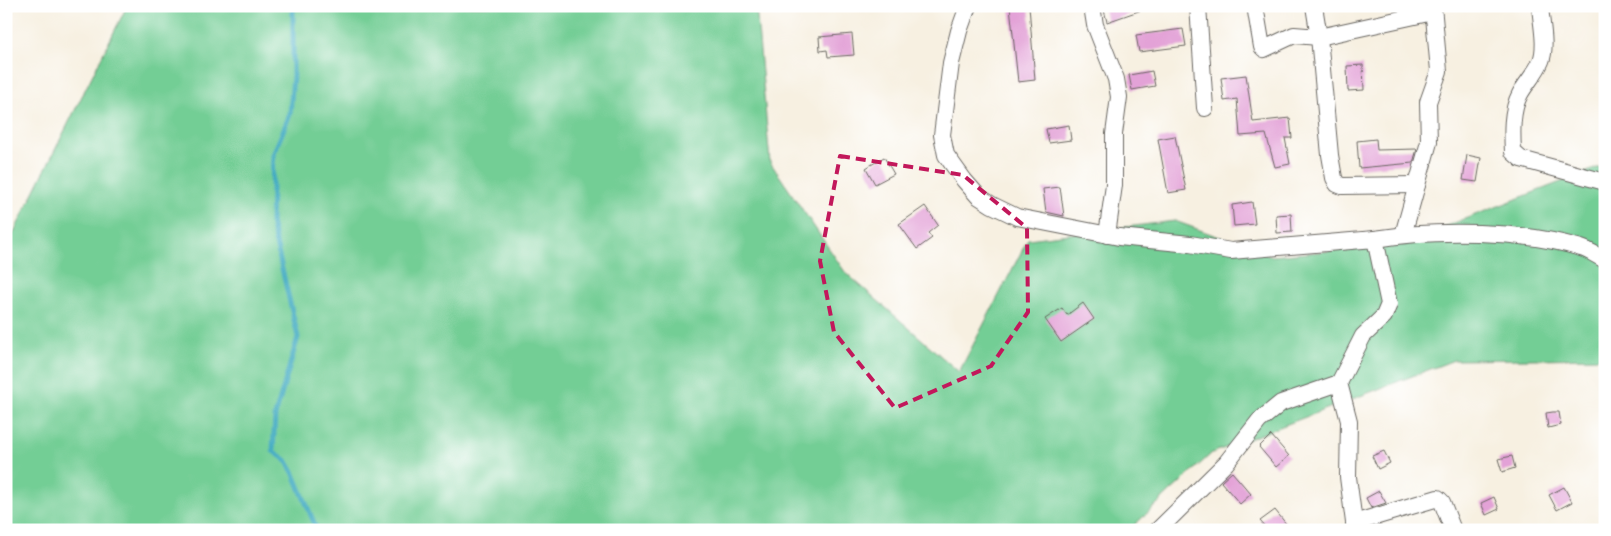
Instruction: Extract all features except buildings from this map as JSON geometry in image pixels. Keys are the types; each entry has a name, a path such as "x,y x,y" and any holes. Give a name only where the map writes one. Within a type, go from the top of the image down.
{"street":[{"path":"968,6 959,31 944,111 942,135 946,155 978,196 992,206 1017,218 1107,235 1190,244 1230,251 1403,235 1521,236 1583,248 1605,260"},
{"path":"1092,6 1096,25 1116,79 1119,97 1114,134 1114,185 1107,235"},
{"path":"1198,6 1205,108"},
{"path":"1255,6 1262,47 1264,49 1294,36 1320,37 1433,9 1439,71 1428,102 1429,142 1403,235"},
{"path":"1314,6 1320,37 1330,155 1334,178 1337,184 1342,186 1417,185"},
{"path":"1540,6 1543,50 1541,61 1518,100 1512,127 1512,152 1521,159 1605,182"},
{"path":"1375,239 1389,304 1384,316 1363,336 1339,383 1349,421 1348,477 1355,526 1438,498 1442,502 1453,530"},
{"path":"1158,530 1226,463 1258,421 1281,403 1339,383"}],"highlighted area":[{"path":"840,156 963,175 1027,228 1028,312 991,366 895,408 834,332 820,261"}],"green space":[{"path":"127,6 756,6 770,162 845,272 959,372 1028,239 1175,221 1272,256 1397,245 1605,165 1605,358 1454,360 1212,453 1129,530 6,530 6,248"},
{"path":"1605,455 1605,530 1600,530"}],"waterway":[{"path":"293,6 293,76 290,114 273,155 271,222 298,337 275,416 273,451 286,460 294,474 317,530"}]}
